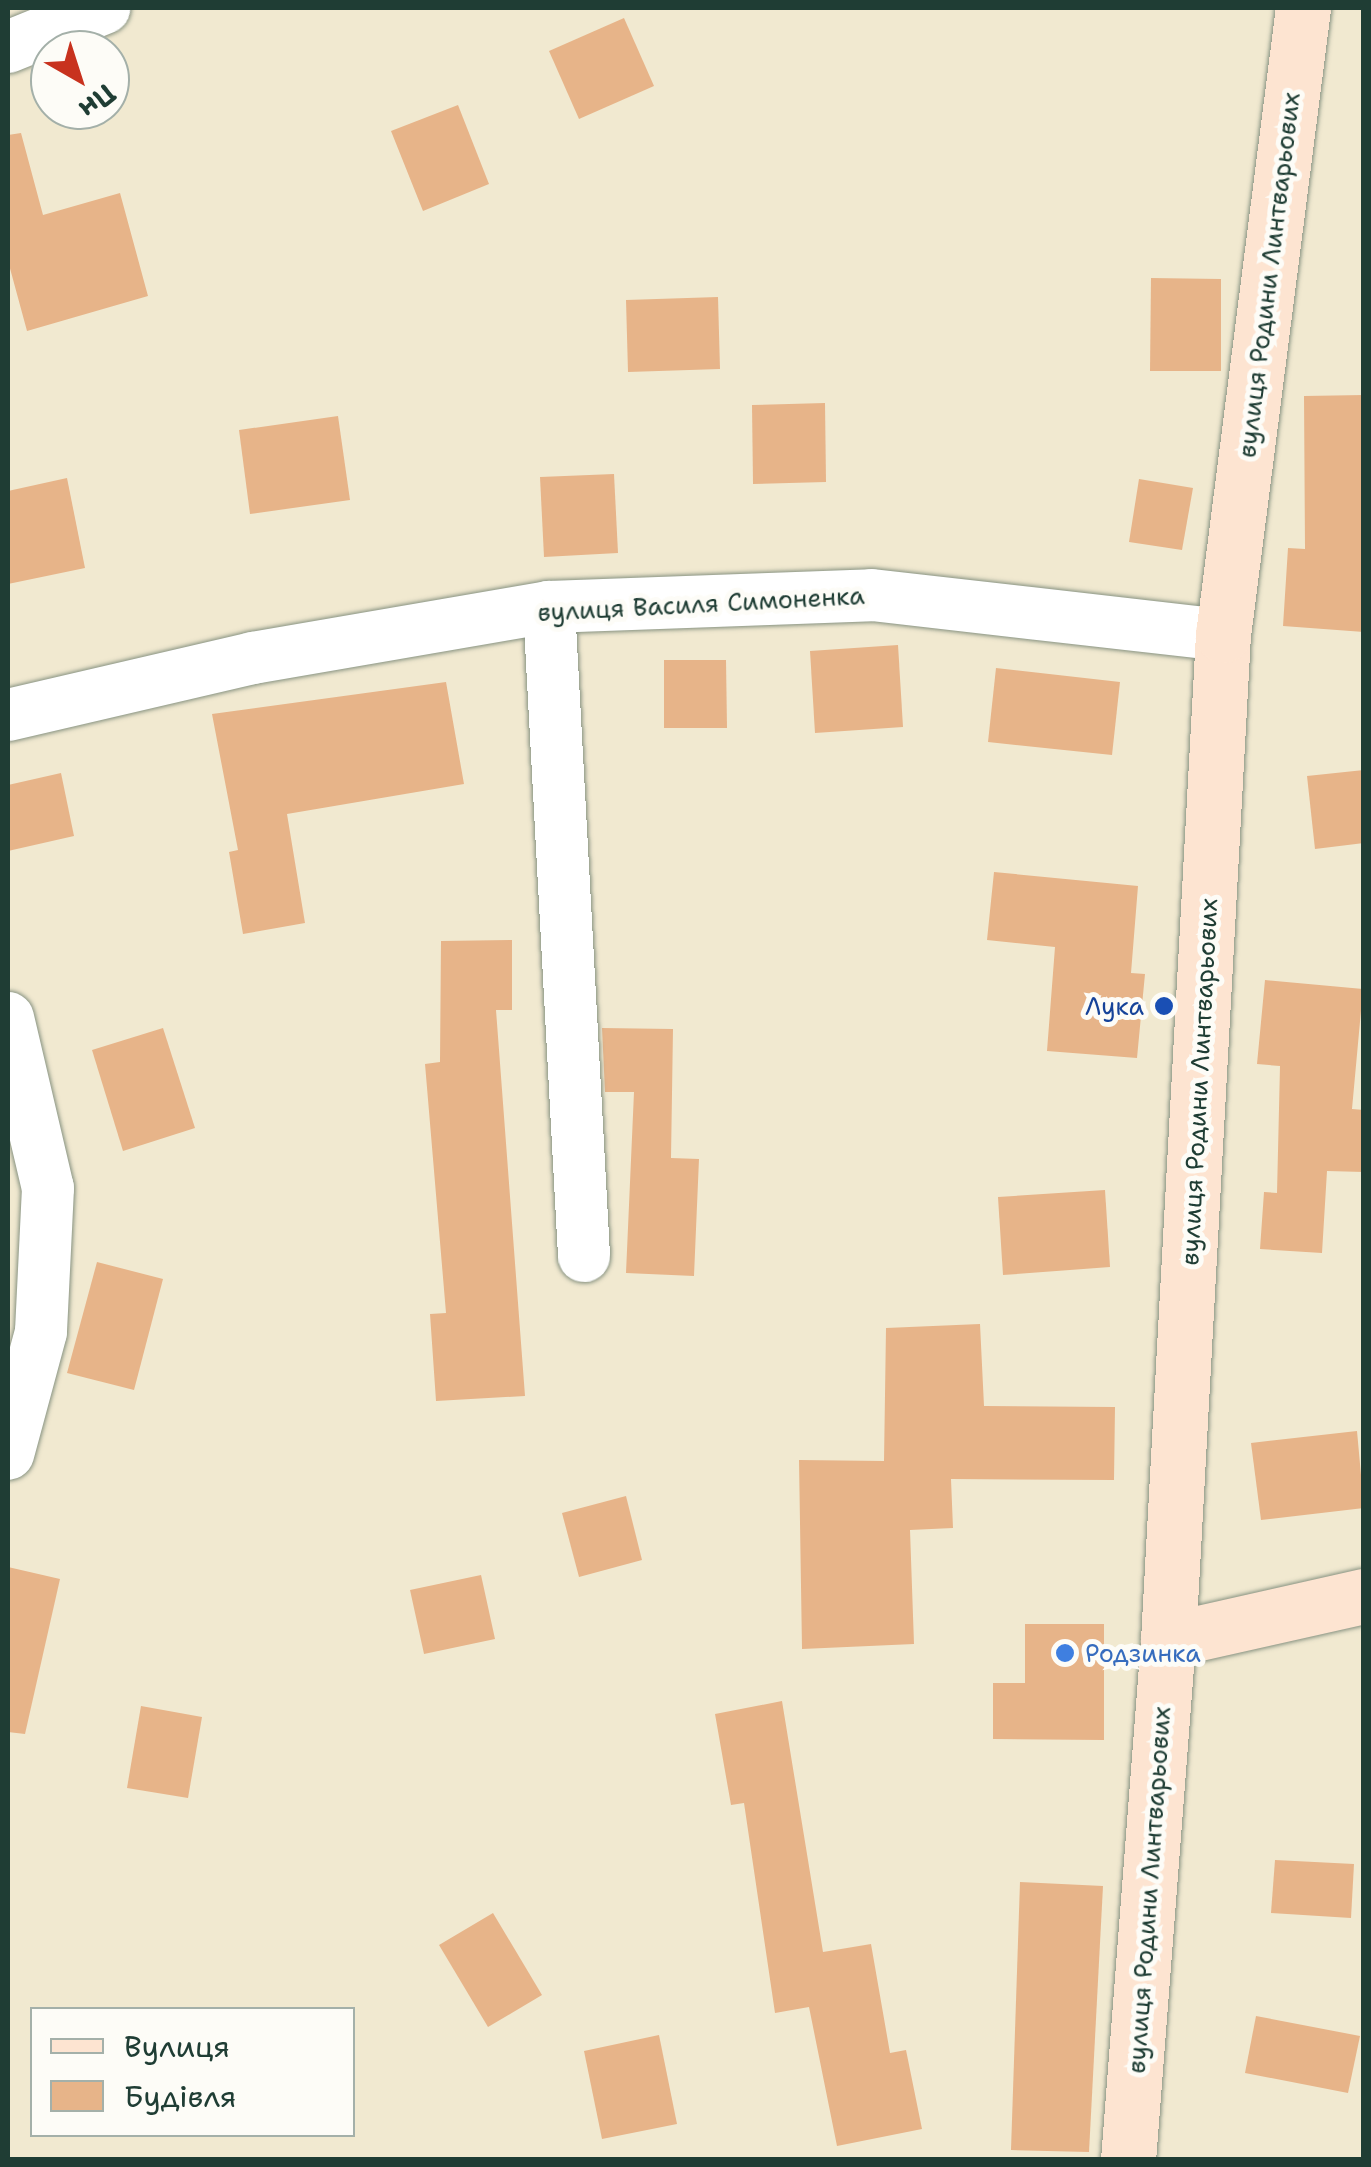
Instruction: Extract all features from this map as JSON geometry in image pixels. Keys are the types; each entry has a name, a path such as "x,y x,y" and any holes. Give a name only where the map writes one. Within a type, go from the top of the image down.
{"main road":[{"name":"вулиця Родини Линтварьових","path":"1128,2160 1168,1640 1223,635 1303,8"},
{"path":"1168,1640 1364,1596"}],"street":[{"path":"8,47 104,8"},
{"name":"вулиця Василя Симоненка","path":"8,715 253,658 550,607 872,595 1223,635"},
{"path":"550,607 584,1256"},
{"path":"8,1018 48,1188 42,1332 8,1454"}],"building":[{"path":"624,18 654,86 579,119 549,51"},
{"path":"458,105 489,184 423,211 391,131"},
{"path":"21,133 43,215 120,193 148,296 27,331 8,261 8,135"},
{"path":"1151,278 1221,279 1221,371 1150,371"},
{"path":"718,297 720,369 628,372 626,300"},
{"path":"1364,395 1364,632 1283,626 1288,548 1305,549 1304,396"},
{"path":"825,403 826,482 753,484 752,405"},
{"path":"338,416 350,500 250,514 239,430"},
{"path":"614,474 618,553 544,557 540,477"},
{"path":"67,478 85,568 8,584 8,491"},
{"path":"1139,479 1193,488 1182,550 1129,542"},
{"path":"898,645 903,727 815,733 810,651"},
{"path":"664,660 726,660 727,728 664,728"},
{"path":"996,668 1120,682 1112,755 988,742"},
{"path":"446,682 464,784 287,814 305,923 243,934 229,852 238,850 212,714"},
{"path":"1364,770 1364,843 1315,849 1307,776"},
{"path":"61,773 74,836 8,851 8,785"},
{"path":"994,872 1138,886 1131,973 1145,974 1137,1058 1047,1051 1055,947 987,940"},
{"path":"512,940 512,1010 496,1010 525,1396 436,1401 430,1314 446,1313 425,1064 440,1062 441,941"},
{"path":"1265,980 1363,989 1352,1109 1364,1110 1364,1172 1327,1171 1322,1253 1260,1249 1264,1192 1277,1193 1280,1066 1257,1064"},
{"path":"163,1028 195,1128 123,1151 92,1050"},
{"path":"602,1028 673,1029 671,1158 699,1159 694,1276 626,1273 634,1092 605,1092"},
{"path":"1105,1190 1110,1267 1003,1275 998,1197"},
{"path":"97,1262 163,1279 134,1390 67,1373"},
{"path":"980,1324 984,1406 1115,1407 1114,1480 951,1479 953,1528 910,1530 914,1644 802,1649 799,1460 884,1461 886,1328"},
{"path":"1357,1431 1364,1508 1261,1520 1251,1443"},
{"path":"626,1496 642,1560 579,1577 562,1513"},
{"path":"8,1567 60,1579 25,1734 8,1732"},
{"path":"481,1575 495,1639 424,1654 410,1590"},
{"name":"Родзинка","path":"1025,1624 1104,1624 1104,1740 993,1739 993,1683 1025,1683"},
{"path":"782,1701 823,1952 871,1944 890,2053 906,2050 922,2129 837,2146 809,2007 775,2013 744,1803 731,1805 715,1714"},
{"path":"141,1706 202,1717 188,1798 127,1788"},
{"path":"1275,1860 1354,1864 1351,1918 1271,1913"},
{"path":"1020,1882 1103,1886 1089,2152 1011,2150"},
{"path":"493,1913 542,1995 488,2027 439,1945"},
{"path":"1256,2016 1360,2036 1348,2093 1245,2073"},
{"path":"659,2035 677,2124 602,2139 584,2051"}],"place":[{"name":"Лука","path":"1164,1006"},
{"name":"Родзинка","path":"1065,1653"}]}
